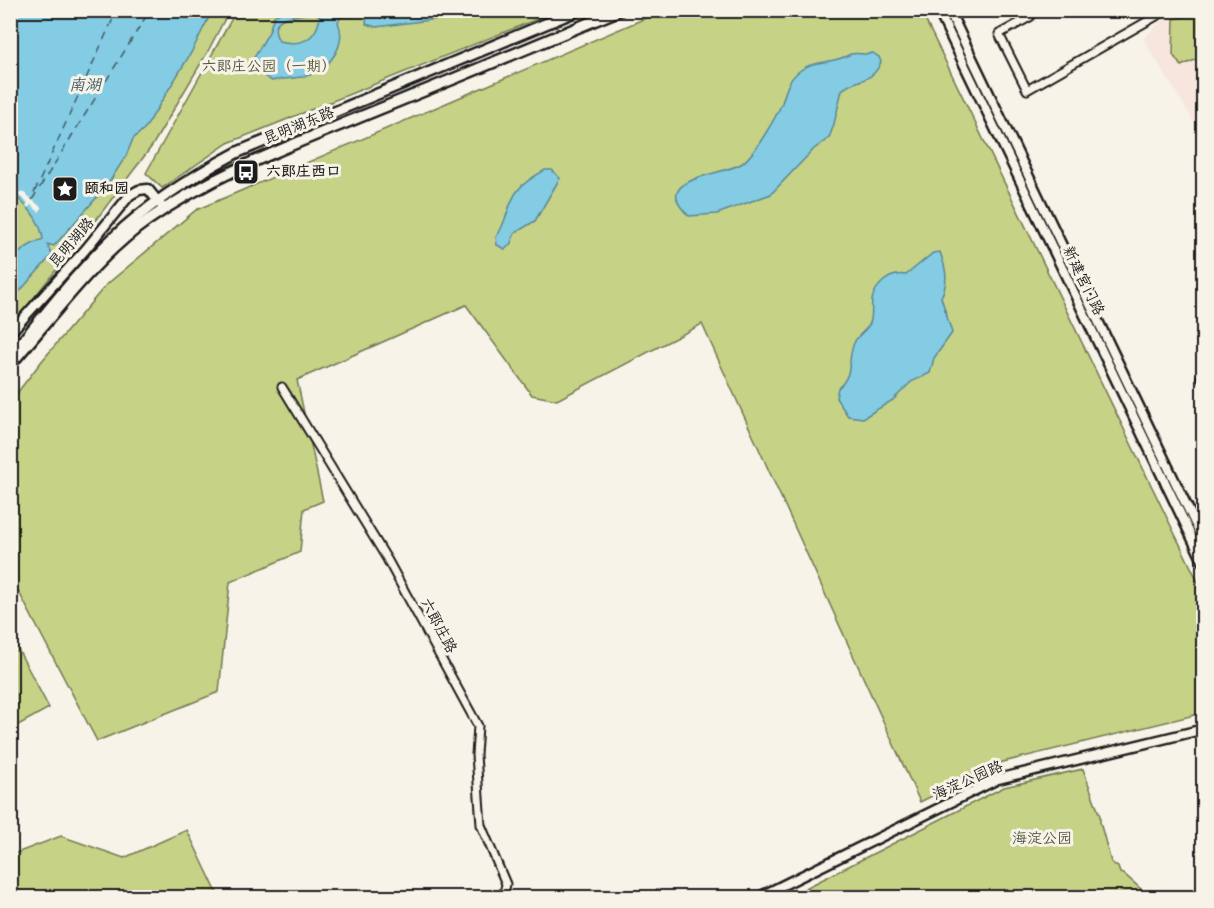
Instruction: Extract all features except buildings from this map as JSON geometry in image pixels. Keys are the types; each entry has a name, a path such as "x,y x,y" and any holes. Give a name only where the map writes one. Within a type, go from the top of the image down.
{"main road":[{"name":"昆明湖东路","path":"10,356 90,262 114,237 158,200 238,152 579,10"},
{"name":"昆明湖东路","path":"10,365 95,267 120,243 164,209 243,166 620,10"}],"street":[{"name":"新建宫门路","path":"938,10 1203,563"},
{"name":"新建宫门路","path":"949,10 1203,542"},
{"path":"1035,10 1030,17 999,34 1027,90 1167,10"},
{"name":"昆明湖路","path":"10,333 85,250 130,195 139,190 148,189 164,209"},
{"path":"1203,375 1201,377 1203,381"},
{"name":"六郎庄路","path":"282,387 387,560 478,726 476,755 481,825 506,884 503,897"},
{"name":"海淀公园路","path":"757,897 998,779 1203,729"}],"shaded area":[{"path":"1171,11 1203,11 1203,136 1143,39"}],"green space":[{"name":"南湖","path":"11,11 229,11 152,146 11,326"},
{"name":"六郎庄公园（一期）","path":"236,11 557,11 228,143 162,188 146,173"},
{"path":"662,11 921,11 1203,592 1203,713 999,763 920,802 702,324 557,400 532,395 466,305 297,380 323,501 304,509 300,552 230,582 219,692 97,741 11,577 10,402 106,285 196,210"},
{"path":"1199,13 1203,19 1203,65 1197,59 1181,66 1173,55 1174,19"},
{"path":"11,636 49,708 10,729"},
{"name":"海淀公园","path":"1083,769 1100,816 1111,862 1118,867 1120,873 1150,897 786,898 1004,787"},
{"path":"187,830 219,897 11,897 11,855 61,836 124,858"}],"water":[{"path":"445,9 478,11 461,16 376,27 366,24 365,11 389,10 403,16"},
{"path":"285,10 327,11 334,14 358,11 351,15 352,17 340,18 338,22 339,46 330,61 318,71 310,75 272,81 257,70 252,61 269,32 274,16","holes":["316,13 320,17 315,32 306,40 294,43 279,41 276,26 280,21 293,16"]},
{"name":"南湖","path":"14,11 212,11 191,53 146,127 133,139 126,156 106,187 54,246 47,244 52,255 11,301 13,262 22,250 43,239 36,218 11,192 10,41 17,36"},
{"path":"873,53 879,57 881,62 869,77 842,90 829,138 814,149 771,194 717,214 689,216 679,203 677,194 682,186 692,180 741,164 746,160 770,126 796,74 811,65 851,54"},
{"path":"545,170 552,170 560,178 535,221 515,233 510,245 505,249 497,245 496,237 503,226 514,195 524,184"},
{"path":"940,252 946,275 941,297 952,333 934,358 930,373 911,382 893,400 863,418 848,416 836,398 838,388 847,377 852,347 870,323 872,300 876,289 889,278 906,275 933,253"}],"pier":[{"path":"22,191 42,208 39,212 31,205 28,208 26,206 28,203 18,195"}],"ferry route":[{"path":"34,193 117,10"},
{"path":"32,200 150,10"}],"place":[{"name":"六郎庄西口","path":"246,172"},
{"name":"颐和园","path":"65,189"}]}
